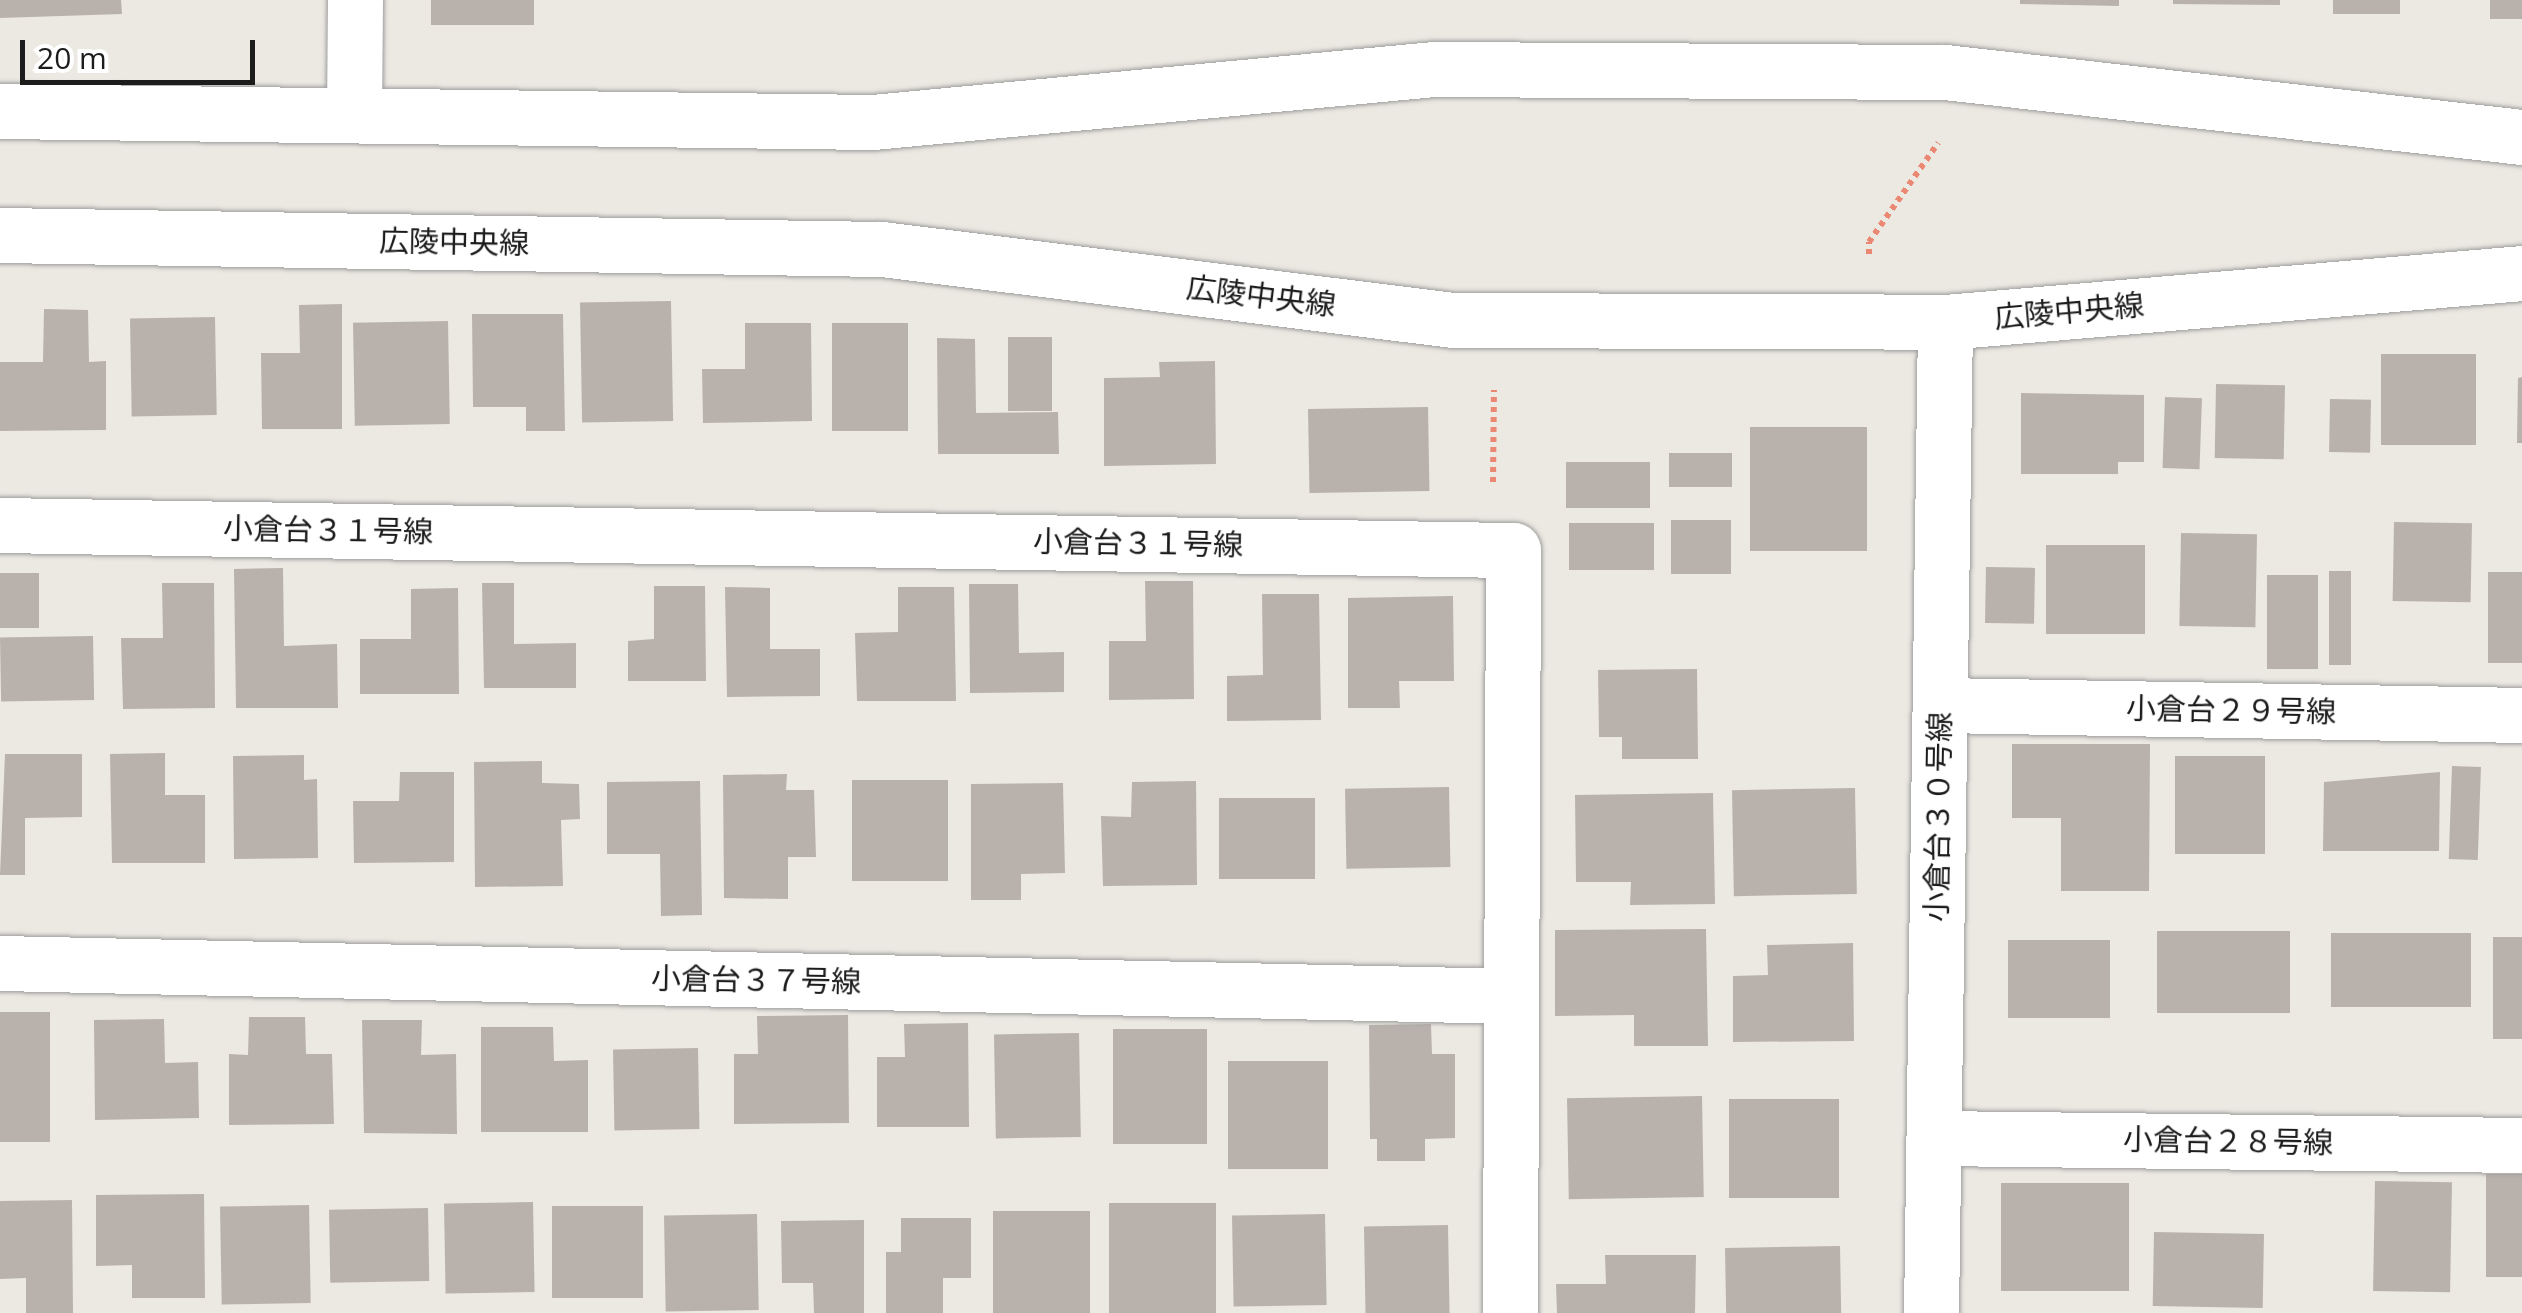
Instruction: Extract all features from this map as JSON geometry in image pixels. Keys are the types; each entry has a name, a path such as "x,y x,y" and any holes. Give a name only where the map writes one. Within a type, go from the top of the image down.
{"street":[{"path":"354,114 355,0"},
{"path":"0,110 873,122 1434,69 1925,72 2522,137"},
{"name":"広陵中央線","path":"0,235 882,249 1495,320 1945,322 2522,274"},
{"name":"小倉台３０号線","path":"1931,1313 1945,322"},
{"name":"小倉台３１号線","path":"0,525 1492,548"},
{"path":"1492,548 1513,550 1510,1313"},
{"name":"小倉台２９号線","path":"1940,704 2522,715"},
{"name":"小倉台３７号線","path":"0,963 1511,996"},
{"name":"小倉台２８号線","path":"1934,1138 2522,1145"}],"path":[{"path":"1869,262 1869,242 1943,135"},
{"path":"1492,548 1495,320"}],"building":[{"path":"0,0 121,0 122,14 0,18"},
{"path":"431,0 534,0 534,25 431,25"},
{"path":"2020,0 2119,0 2119,6 2020,4"},
{"path":"2173,0 2280,0 2280,5 2173,4"},
{"path":"2333,0 2400,0 2400,14 2333,14"},
{"path":"2490,0 2522,0 2522,19 2490,19"},
{"path":"671,301 673,421 582,423 580,303"},
{"path":"342,304 342,429 262,429 261,353 300,353 299,305"},
{"path":"44,309 88,310 89,362 106,361 106,430 0,431 0,362 43,362"},
{"path":"472,314 563,314 565,431 526,431 526,407 473,407"},
{"path":"215,317 217,415 132,416 130,318"},
{"path":"448,321 450,424 355,426 353,323"},
{"path":"745,323 811,323 812,421 703,423 702,369 745,369"},
{"path":"832,323 908,323 908,431 832,431"},
{"path":"1008,337 1052,337 1052,411 1008,411"},
{"path":"937,338 975,339 976,413 1058,412 1059,454 938,454"},
{"path":"2381,354 2476,354 2476,445 2381,445"},
{"path":"1215,361 1216,464 1104,466 1104,378 1160,377 1159,362"},
{"path":"2522,377 2522,443 2517,443 2518,378"},
{"path":"2216,384 2285,385 2284,459 2215,458"},
{"path":"2021,393 2144,395 2144,462 2118,462 2118,474 2021,474"},
{"path":"2165,397 2202,398 2199,469 2163,468"},
{"path":"2330,399 2371,400 2370,453 2329,452"},
{"path":"1428,407 1429,491 1309,493 1308,409"},
{"path":"1750,427 1867,427 1867,551 1750,551"},
{"path":"1669,453 1732,453 1732,487 1669,487"},
{"path":"1566,462 1650,462 1650,508 1566,508"},
{"path":"1671,520 1731,520 1731,574 1671,574"},
{"path":"2394,522 2472,523 2471,602 2393,601"},
{"path":"1569,523 1654,523 1654,570 1569,570"},
{"path":"2181,533 2257,534 2255,627 2179,626"},
{"path":"2046,545 2145,545 2145,634 2046,634"},
{"path":"1986,567 2035,568 2034,624 1985,623"},
{"path":"283,568 284,646 337,644 338,708 236,708 234,569"},
{"path":"2329,571 2351,571 2351,665 2329,665"},
{"path":"2488,572 2522,572 2522,663 2488,663"},
{"path":"0,573 39,573 39,628 0,628"},
{"path":"2267,575 2318,575 2318,669 2267,669"},
{"path":"1145,581 1193,581 1194,699 1109,700 1109,641 1146,641"},
{"path":"162,583 214,583 215,708 123,709 121,638 163,638"},
{"path":"482,583 514,583 514,644 576,643 576,688 484,688"},
{"path":"969,584 1018,584 1019,653 1064,652 1064,692 970,693"},
{"path":"654,586 705,586 706,681 628,681 628,641 654,639"},
{"path":"725,587 770,588 770,649 820,649 820,696 727,697"},
{"path":"898,587 954,587 956,701 857,701 855,633 898,632"},
{"path":"458,588 459,694 360,694 360,639 411,639 411,589"},
{"path":"1262,594 1319,594 1321,720 1227,721 1227,676 1263,675"},
{"path":"1453,596 1454,681 1399,681 1400,708 1348,708 1348,598"},
{"path":"93,636 94,700 1,702 0,638"},
{"path":"1697,669 1698,759 1622,759 1622,737 1599,737 1598,670"},
{"path":"2012,744 2150,744 2149,891 2061,891 2061,818 2012,818"},
{"path":"165,753 165,795 205,795 205,863 112,863 110,754"},
{"path":"5,754 82,754 82,817 25,818 25,875 0,875"},
{"path":"304,755 304,780 317,779 318,858 234,859 233,756"},
{"path":"2175,756 2265,756 2265,854 2175,854"},
{"path":"542,761 542,783 579,784 580,819 561,820 563,886 475,887 474,762"},
{"path":"2452,766 2481,767 2478,860 2449,859"},
{"path":"400,772 454,772 454,862 354,863 353,801 399,801"},
{"path":"2440,772 2439,851 2323,851 2324,782"},
{"path":"787,774 786,790 814,790 816,857 788,857 788,899 724,898 723,775"},
{"path":"852,780 948,780 948,881 852,881"},
{"path":"700,781 702,915 661,916 660,854 607,854 607,782"},
{"path":"1196,781 1197,885 1103,886 1101,816 1131,817 1132,782"},
{"path":"1063,783 1065,873 1021,874 1021,900 971,900 971,784"},
{"path":"1449,787 1450,867 1346,869 1345,789"},
{"path":"1855,788 1857,894 1734,896 1732,790"},
{"path":"1713,793 1715,904 1630,905 1631,882 1576,882 1575,795"},
{"path":"1219,798 1315,798 1315,879 1219,879"},
{"path":"1706,929 1708,1046 1634,1046 1634,1015 1555,1016 1555,930"},
{"path":"2157,931 2290,931 2290,1013 2157,1013"},
{"path":"2331,933 2471,933 2471,1007 2331,1007"},
{"path":"2493,937 2522,937 2522,1039 2493,1039"},
{"path":"2008,940 2110,940 2110,1018 2008,1018"},
{"path":"1853,943 1854,1041 1733,1042 1733,976 1768,975 1767,945"},
{"path":"0,1012 50,1012 50,1142 0,1142"},
{"path":"848,1015 849,1123 734,1124 734,1054 758,1054 757,1016"},
{"path":"249,1017 305,1017 306,1054 332,1054 334,1124 229,1125 229,1054 248,1055"},
{"path":"164,1019 165,1063 198,1062 199,1118 95,1120 94,1020"},
{"path":"362,1020 422,1020 421,1055 456,1054 457,1134 364,1133"},
{"path":"968,1023 969,1127 877,1127 877,1057 905,1057 904,1024"},
{"path":"1431,1024 1432,1054 1455,1054 1455,1138 1425,1139 1425,1161 1377,1161 1377,1139 1370,1139 1369,1025"},
{"path":"481,1027 553,1027 554,1061 588,1060 588,1132 481,1132"},
{"path":"1113,1029 1207,1029 1207,1144 1113,1144"},
{"path":"1079,1033 1081,1137 996,1138 994,1034"},
{"path":"698,1048 699,1129 614,1130 613,1049"},
{"path":"1228,1061 1328,1061 1328,1169 1228,1169"},
{"path":"1702,1096 1704,1197 1569,1199 1567,1098"},
{"path":"1729,1099 1839,1099 1839,1198 1729,1198"},
{"path":"2486,1174 2522,1174 2522,1277 2486,1277"},
{"path":"2375,1181 2452,1182 2450,1292 2373,1291"},
{"path":"2001,1183 2129,1183 2129,1291 2001,1291"},
{"path":"204,1194 205,1298 132,1298 132,1265 96,1266 96,1195"},
{"path":"72,1200 73,1313 26,1313 26,1278 0,1279 0,1201"},
{"path":"533,1202 535,1292 446,1294 444,1204"},
{"path":"1109,1203 1216,1203 1216,1313 1109,1313"},
{"path":"309,1205 311,1303 222,1305 220,1207"},
{"path":"552,1206 643,1206 643,1298 552,1298"},
{"path":"428,1208 429,1281 330,1283 329,1210"},
{"path":"993,1211 1090,1211 1090,1313 993,1313"},
{"path":"757,1214 759,1310 666,1312 664,1216"},
{"path":"1325,1214 1327,1305 1234,1307 1232,1216"},
{"path":"901,1218 971,1218 971,1278 943,1278 943,1313 886,1313 886,1252 901,1252"},
{"path":"864,1220 864,1313 814,1313 813,1283 782,1283 781,1221"},
{"path":"1448,1225 1450,1313 1366,1313 1364,1226"},
{"path":"2154,1232 2264,1234 2263,1308 2153,1306"},
{"path":"1840,1246 1841,1313 1726,1313 1725,1248"},
{"path":"1605,1255 1696,1255 1695,1313 1557,1313 1556,1284 1606,1284"}]}
